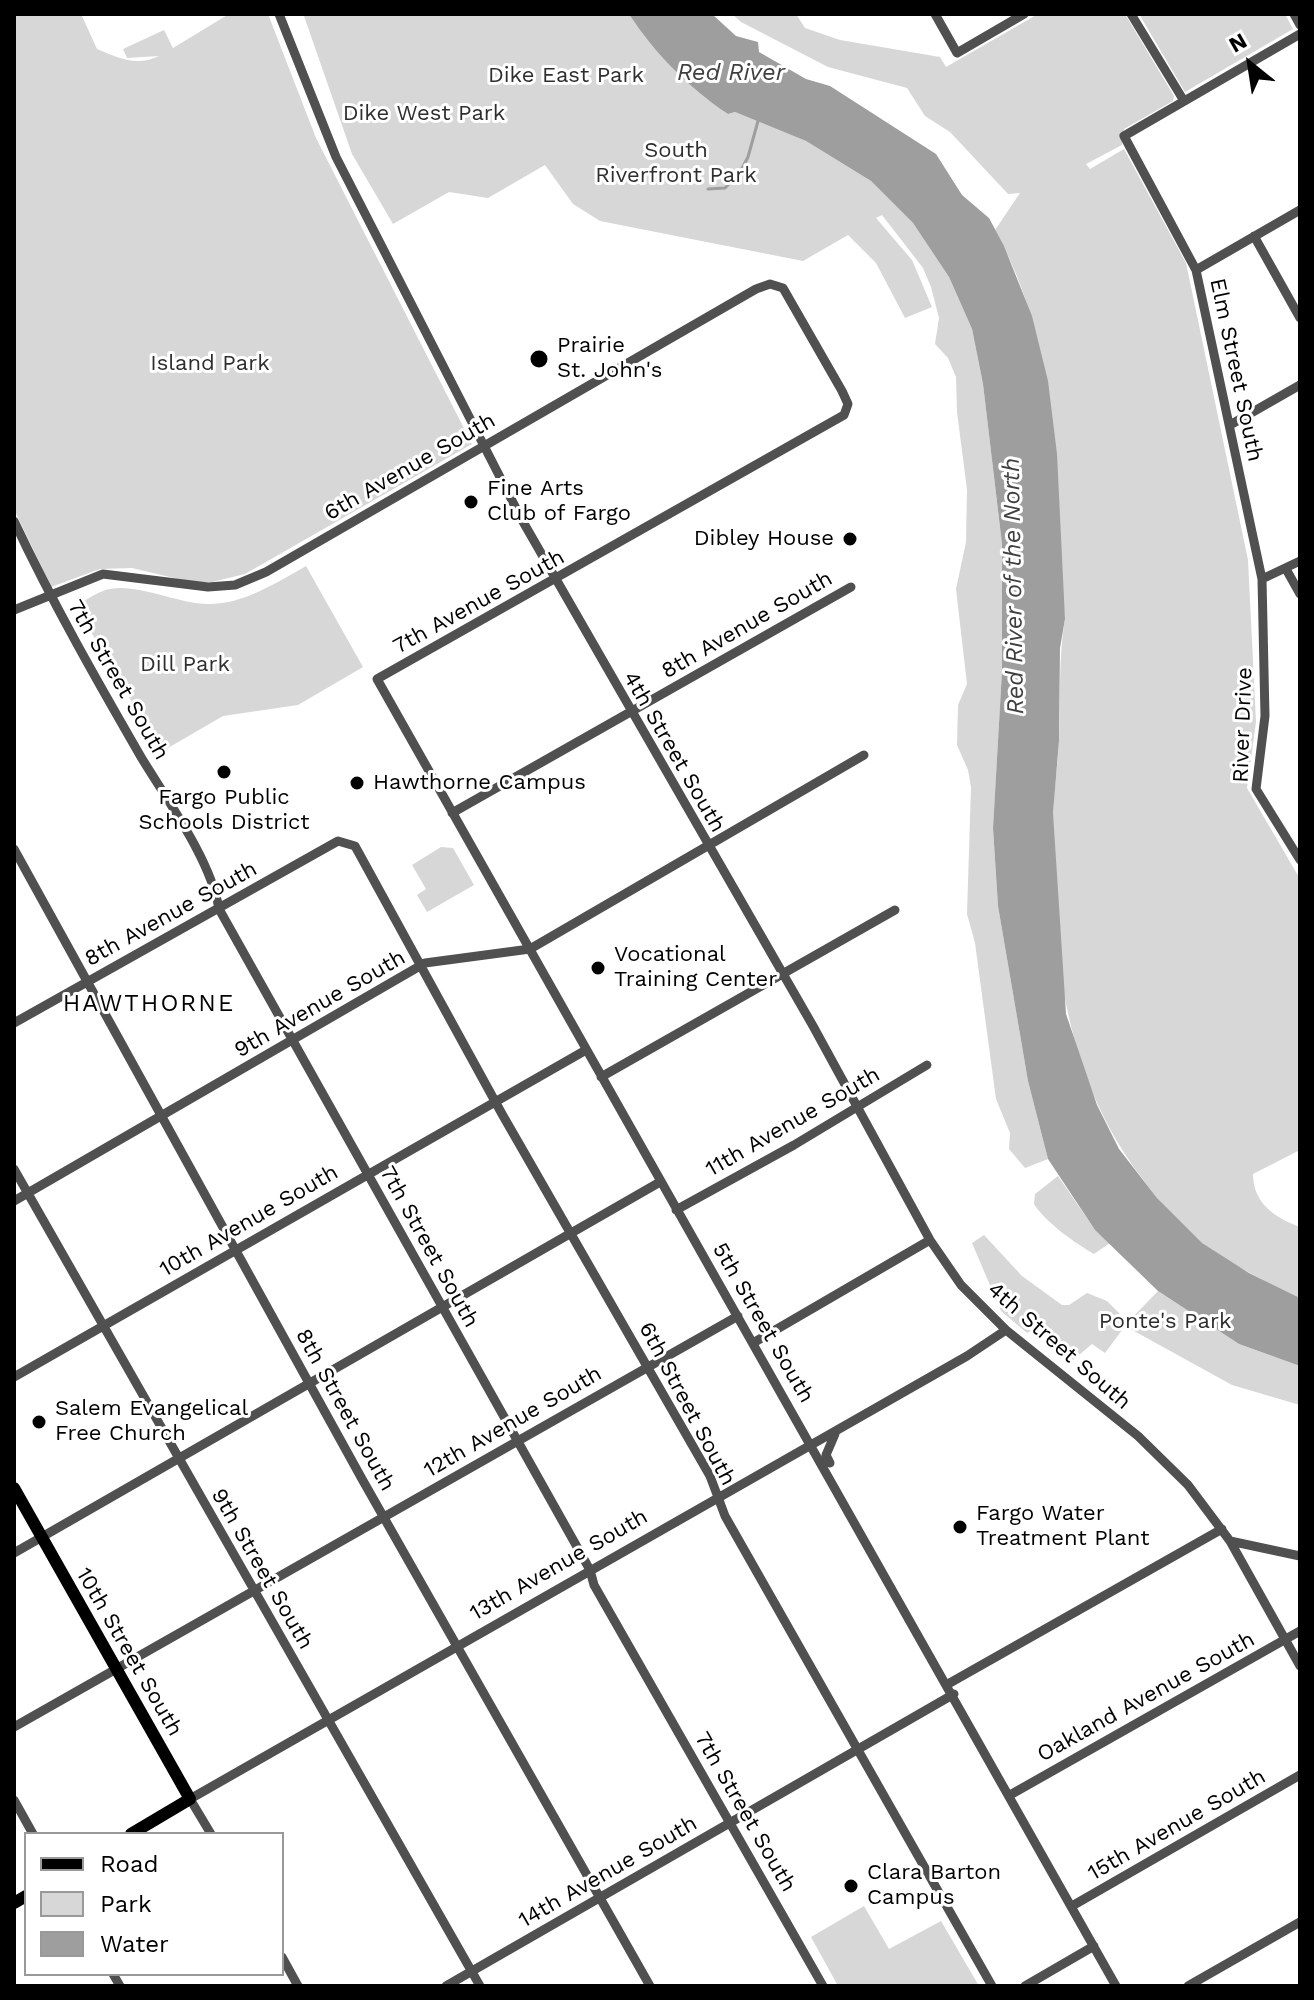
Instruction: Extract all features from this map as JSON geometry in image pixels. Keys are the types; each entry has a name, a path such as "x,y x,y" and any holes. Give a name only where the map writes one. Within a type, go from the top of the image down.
{"main road":[{"name":"10th Street South","path":"14,1488 190,1799"},
{"name":"13th Avenue South","path":"134,1832 190,1799"}],"street":[{"name":"4th Street South","path":"279,14 336,157 483,446 556,580 858,1107 930,1240 961,1285 1006,1330 1138,1436 1188,1485 1230,1541"},
{"path":"935,14 957,53 1024,14"},
{"path":"1131,14 1184,101 1300,34"},
{"path":"1294,14 1300,25"},
{"name":"Elm Street South","path":"1184,101 1124,136 1196,270 1262,579"},
{"path":"1196,270 1300,210"},
{"path":"1254,236 1300,318"},
{"name":"6th Avenue South","path":"14,610 103,574 154,578 181,587 235,585 266,572 770,284 783,288 842,391 848,404 846,411"},
{"path":"1230,425 1300,385"},
{"name":"7th Avenue South","path":"377,679 556,580 844,415 846,411"},
{"name":"7th Street South","path":"14,521 49,595 184,829 216,893 219,909 590,1570 594,1585 823,1986"},
{"path":"1262,579 1300,561"},
{"path":"1286,569 1300,594"},
{"name":"River Drive","path":"1262,579 1265,716 1256,789 1300,860"},
{"name":"8th Avenue South","path":"452,813 851,587"},
{"name":"5th Street South","path":"377,679 660,1182 852,1513 1116,1986"},
{"name":"9th Avenue South","path":"14,1201 422,965 530,949 864,755"},
{"name":"8th Avenue South","path":"14,1023 310,856 338,841 348,841"},
{"name":"6th Street South","path":"348,841 355,846 496,1103 710,1476 725,1516 992,1986"},
{"name":"8th Street South","path":"14,849 383,1516 650,1986"},
{"path":"601,1077 895,910"},
{"name":"10th Avenue South","path":"14,1377 586,1050"},
{"name":"11th Avenue South","path":"676,1210 927,1065"},
{"name":"9th Street South","path":"14,1169 480,1986"},
{"path":"14,1553 660,1182"},
{"path":"753,1343 930,1240"},
{"name":"12th Avenue South","path":"14,1727 738,1316"},
{"name":"13th Avenue South","path":"190,1799 967,1356 1006,1330"},
{"path":"839,1429 829,1441 826,1455 849,1496 852,1513"},
{"path":"948,1684 1222,1529"},
{"path":"1230,1541 1300,1556"},
{"path":"1230,1541 1300,1666"},
{"name":"Oakland Avenue South","path":"1010,1795 1300,1631"},
{"name":"14th Avenue South","path":"446,1986 954,1694"},
{"name":"15th Avenue South","path":"1072,1906 1300,1775"},
{"name":"10th Street South","path":"190,1799 210,1832"},
{"path":"14,1800 32,1832"},
{"path":"1188,1986 1300,1922"},
{"path":"1025,1986 1094,1946"},
{"path":"284,1961 298,1986"}],"green space":[{"name":"Island Park","path":"14,14 81,14 97,49 120,58 143,61 159,56 127,58 123,49 164,30 173,48 229,14 268,14 316,138 472,444 245,574 212,582 191,582 132,568 100,569 51,587 14,509"},
{"path":"629,14 674,69 728,114 735,112 806,141 871,181 913,223 949,277 972,329 983,384 1002,544 1002,671 993,828 998,906 1028,1081 1048,1159 1025,1168 1009,1149 1010,1133 996,1099 975,943 967,914 971,787 968,770 957,745 958,705 967,684 956,589 966,542 967,490 956,377 948,358 935,344 939,318 923,268 882,215 876,218 912,260 932,307 905,318 876,263 848,235 803,261 600,221 573,204 545,165 488,198 449,192 393,224 352,154 304,16"},
{"path":"732,14 796,14 805,28 840,40 940,57 946,67 1038,14 1125,14 1174,96 1173,101 1124,129 1122,145 1086,164 1090,169 1124,149 1186,263 1248,560 1256,722 1247,788 1300,879 1300,1150 1253,1174 1257,1193 1267,1208 1300,1227 1300,1298 1215,1253 1195,1238 1156,1196 1115,1137 1094,1095 1066,1005 1059,958 1053,862 1061,650 1065,619 1056,470 1044,371 1033,323 1017,276 995,230 1020,193 1008,194 950,132 925,116 907,88 828,67 741,22"},
{"path":"1139,14 1285,14 1293,29 1185,92"},
{"name":"Dill Park","path":"306,566 363,667 298,705 223,716 161,752 76,606 114,588 140,590 195,603 233,601 258,592"},
{"path":"441,847 453,848 474,885 427,912 417,895 426,889 412,865"},
{"path":"1058,1176 1095,1230 1110,1243 1094,1254 1053,1225 1034,1204 1035,1194"},
{"name":"Ponte's Park","path":"984,1235 1022,1276 1062,1305 1069,1305 1087,1293 1107,1301 1128,1322 1158,1291 1239,1344 1300,1366 1300,1405 1232,1385 1125,1326 1105,1353 1092,1344 1073,1360 1052,1347 1039,1327 1027,1333 1001,1311 972,1243"},
{"path":"864,1906 889,1949 941,1921 979,1986 838,1986 811,1937"}],"water":[{"name":"Red River","path":"629,14 712,14 736,36 758,42 759,52 806,79 830,86 936,154 962,195 989,218 1004,246 1032,316 1048,381 1057,454 1065,619 1060,648 1059,741 1053,813 1066,1014 1097,1105 1119,1149 1157,1198 1202,1243 1249,1273 1300,1298 1300,1366 1239,1344 1158,1291 1095,1230 1048,1159 1028,1081 998,906 993,828 1002,671 1002,544 983,384 972,329 949,277 913,223 871,181 806,141 735,112 728,114 674,69"}],"waterway":[{"path":"708,189 725,188 739,174 748,157 758,121"}],"place":[{"name":"Prairie St. John's","path":"539,359"},
{"name":"Fine Arts Club of Fargo","path":"471,502"},
{"name":"Dibley House","path":"850,539"},
{"name":"Fargo Public Schools District","path":"224,772"},
{"name":"Hawthorne Campus","path":"357,783"},
{"name":"Vocational Training Center","path":"598,968"},
{"name":"Salem Evangelical Free Church","path":"39,1422"},
{"name":"Fargo Water Treatment Plant","path":"960,1527"},
{"name":"Clara Barton Campus","path":"851,1886"}],"district":[{"name":"HAWTHORNE","path":"149,1004"}],"park label":[{"name":"Dike East Park","path":"566,76"},
{"name":"Dike West Park","path":"424,114"},
{"name":"South Riverfront Park","path":"676,164"}],"water label":[{"name":"Red River of the North","path":"1014,586"}]}
